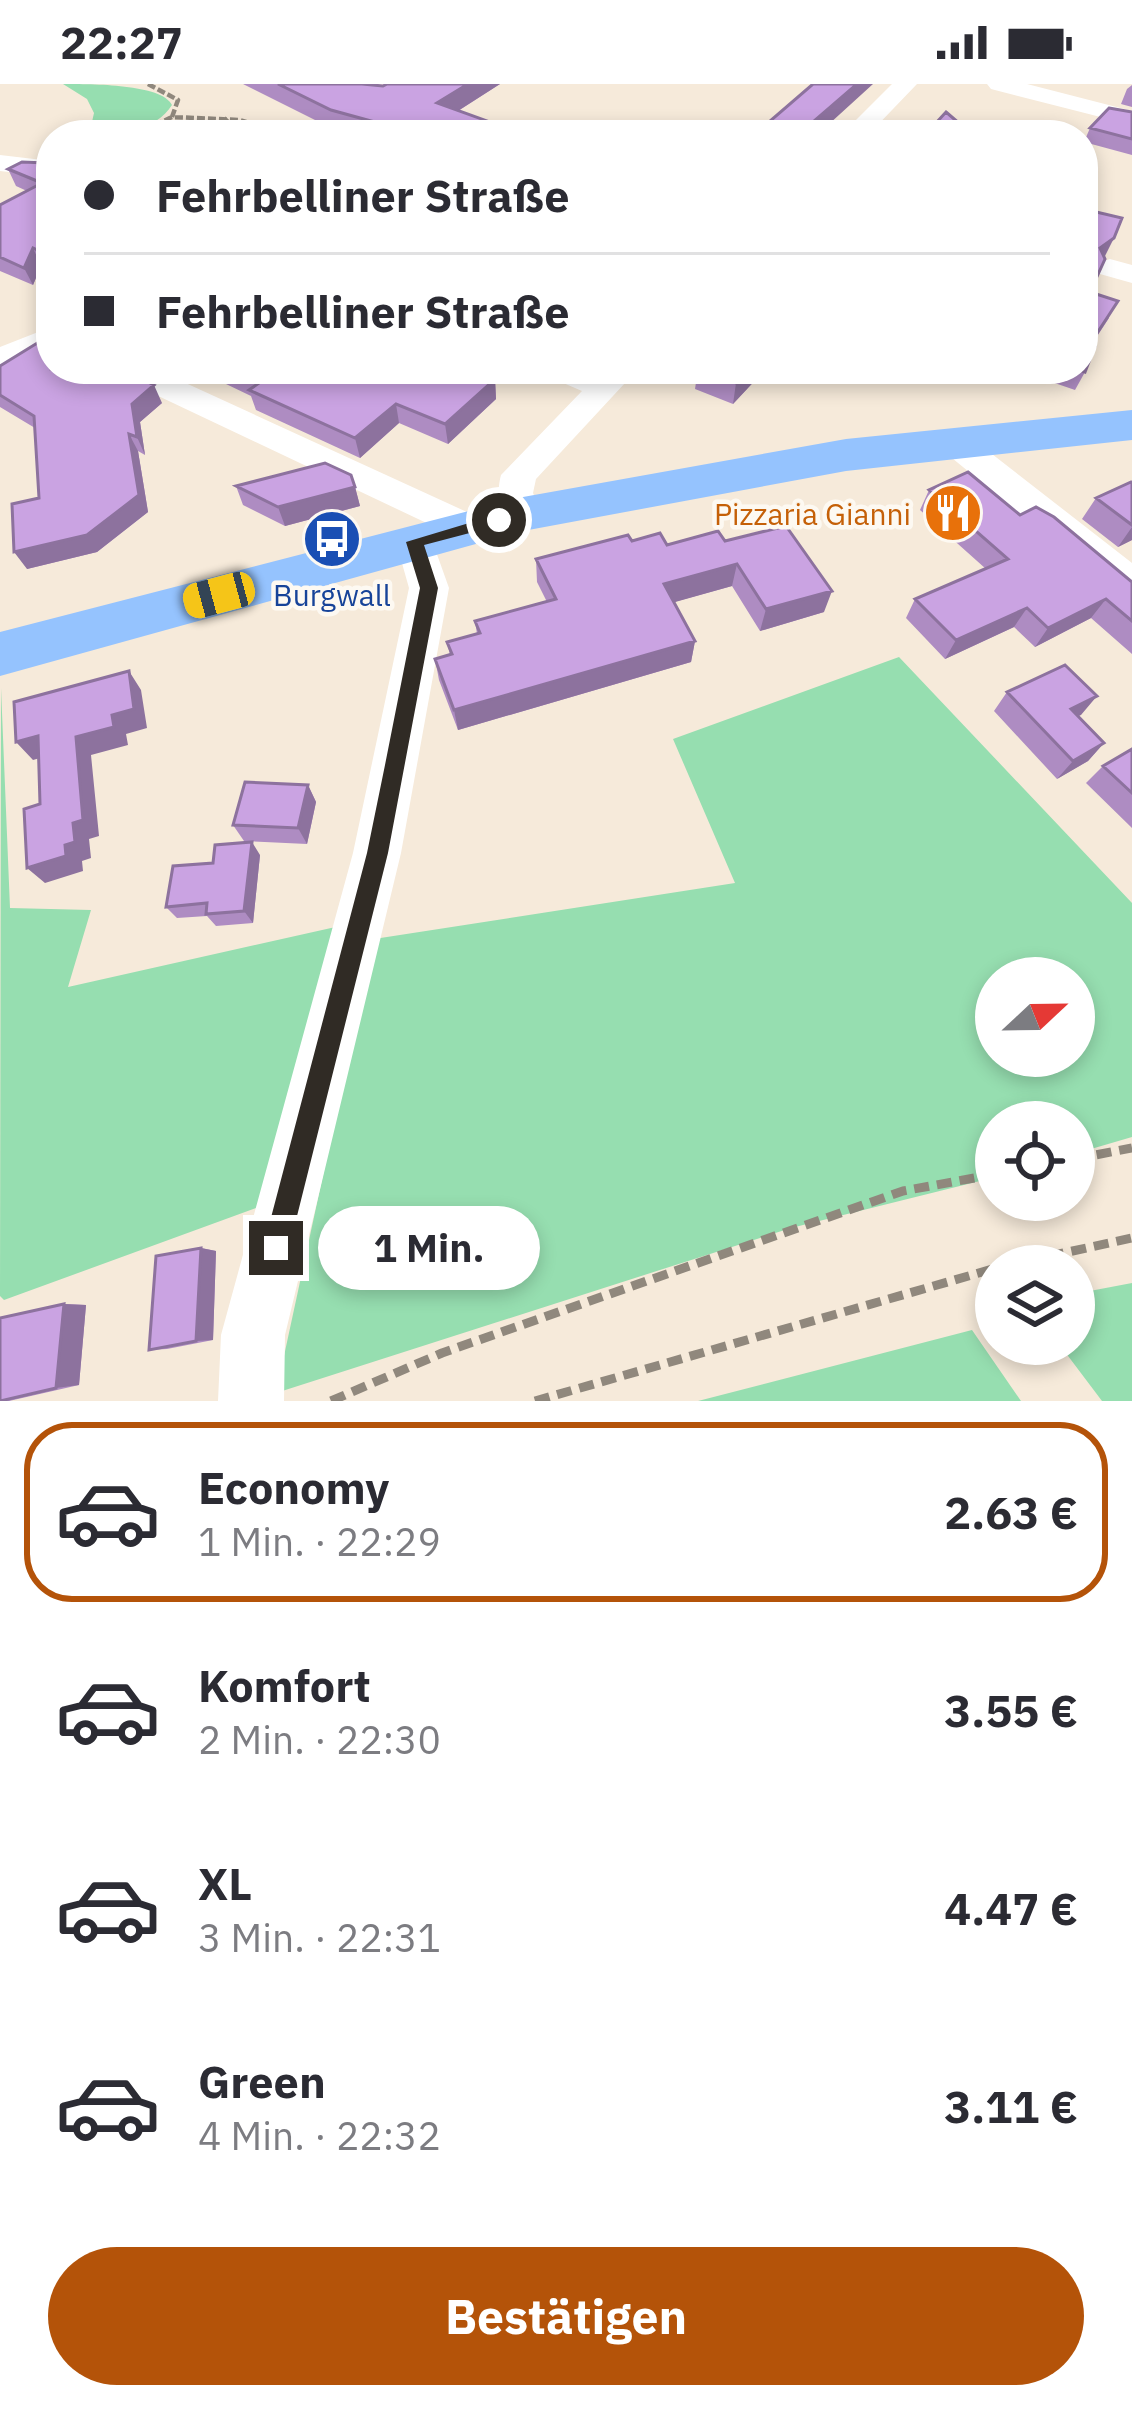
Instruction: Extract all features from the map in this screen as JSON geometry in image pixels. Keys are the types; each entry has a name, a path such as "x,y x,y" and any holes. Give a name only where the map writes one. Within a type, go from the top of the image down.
{"main road":[{"path":"0,654 524,514 734,473 953,441 1132,424"}],"street":[{"path":"869,120 905,84"},
{"path":"999,84 1132,118"},
{"path":"0,163 36,168"},
{"path":"13,326 36,331"},
{"path":"0,357 8,361 36,344"},
{"path":"160,384 467,527"},
{"path":"524,514 515,494 519,475 607,384"},
{"path":"953,441 1132,584"},
{"path":"251,1401 253,1335 377,853 425,610 426,568 415,542"}],"path":[{"path":"148,84 162,86 178,100 172,117"},
{"path":"333,120 342,115"},
{"path":"166,120 231,120"},
{"path":"1095,1155 1132,1148"},
{"path":"331,1401 442,1353 903,1191 975,1178"},
{"path":"1095,1246 1132,1238"},
{"path":"535,1401 975,1274"}],"green space":[{"path":"63,84 141,89 172,105 157,120 92,120 87,99"},
{"path":"899,657 1132,903 1132,1137 1095,1148 1095,1101 975,1101 975,1182 791,1228 276,1393 374,939 735,883 673,739"},
{"path":"1,688 10,908 91,910 68,987 340,926 259,1207 4,1300 0,1296"},
{"path":"1132,1283 1132,1401 1102,1401 1075,1365 1095,1365 1095,1290"},
{"path":"972,1330 975,1365 996,1365 1021,1401 698,1401"}],"building":[{"path":"278,84 468,84 437,103 484,120 367,120 331,110"},
{"path":"813,84 857,84 815,120 771,120"},
{"path":"1109,108 1132,112 1132,139 1098,130 1098,120"},
{"path":"22,162 36,163 36,181 8,169"},
{"path":"36,186 36,249 24,268 0,257 0,205"},
{"path":"1098,212 1122,218 1114,238 1100,248 1105,259 1098,274"},
{"path":"1098,295 1118,301 1098,332"},
{"path":"36,344 36,384 154,385 132,404 137,437 129,434 139,495 87,535 14,552 12,504 39,498 34,416 0,395 0,366"},
{"path":"258,384 489,384 445,424 396,404 355,438 249,390"},
{"path":"325,463 351,475 355,487 278,507 236,486"},
{"path":"968,472 1020,515 1036,507 1054,517 1132,582 1132,621 1106,599 1048,628 1027,608 956,640 915,599 1008,559 929,490"},
{"path":"1132,483 1132,525 1096,498"},
{"path":"786,526 832,591 766,609 737,564 664,584 695,641 454,710 435,659 452,654 447,642 480,633 475,621 556,599 536,559 628,535 632,541 660,533 667,545 718,531 725,541"},
{"path":"1065,665 1097,696 1071,709 1104,743 1073,761 1007,692"},
{"path":"129,671 134,709 112,715 114,727 76,737 83,820 73,823 75,842 65,845 66,856 27,868 24,809 40,804 38,736 16,742 14,702"},
{"path":"1132,749 1132,793 1103,766"},
{"path":"245,782 308,785 298,828 233,825"},
{"path":"252,842 244,911 206,914 207,903 166,907 173,866 213,863 215,845"},
{"path":"201,1248 196,1341 149,1350 156,1256"},
{"path":"64,1304 56,1388 0,1401 0,1318"}],"place":[{"name":"Pizzaria Gianni","path":"953,513"},
{"name":"Burgwall","path":"332,539"}],"route":[{"path":"276,1248 395,765 429,588 415,542 499,520"}]}
